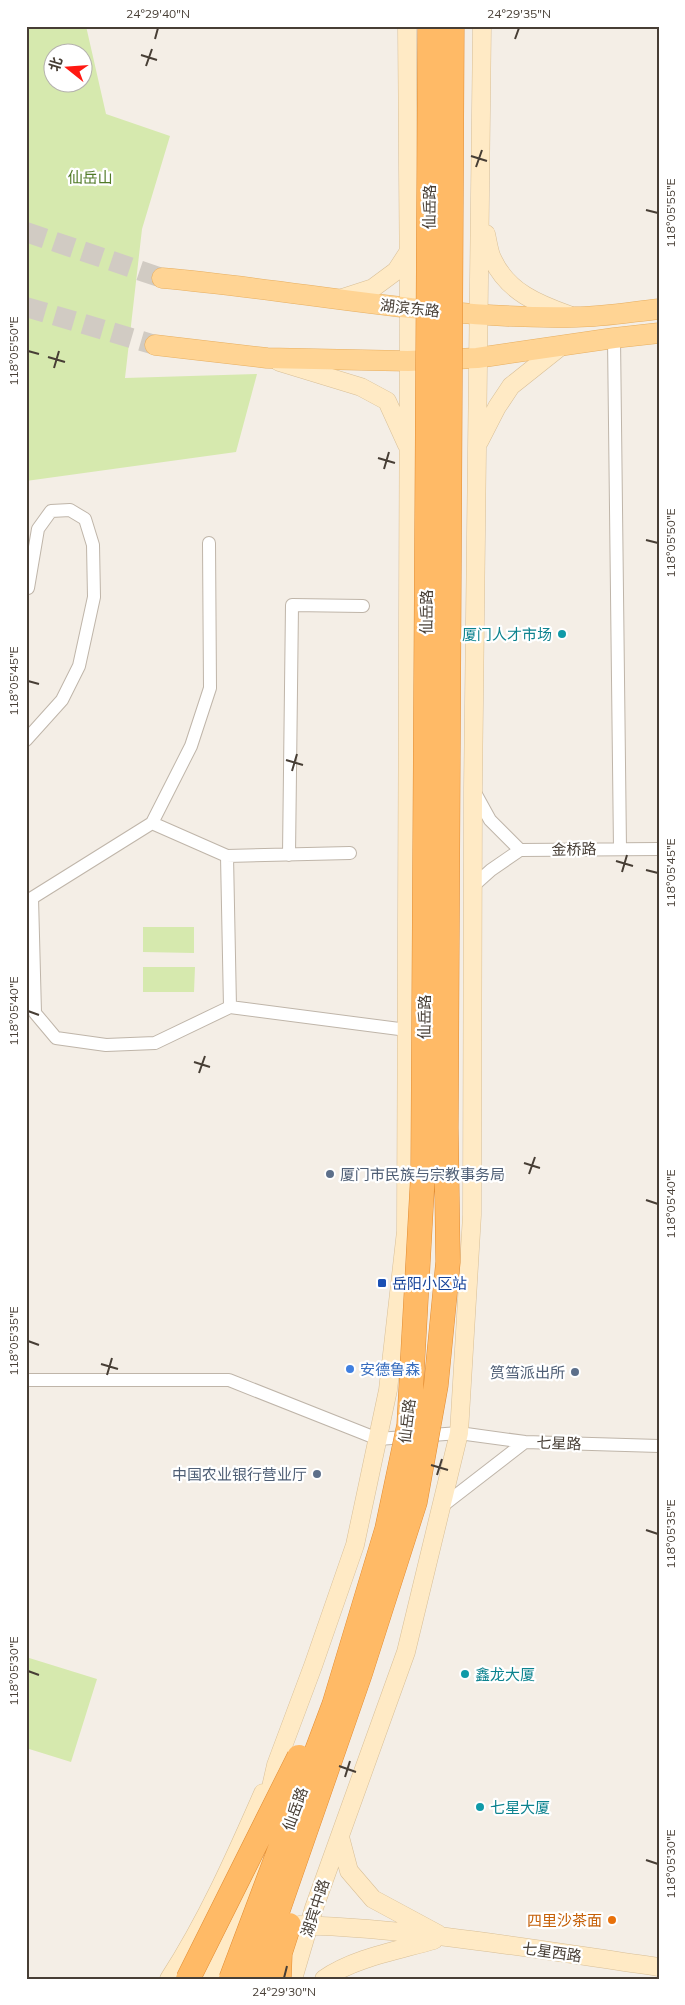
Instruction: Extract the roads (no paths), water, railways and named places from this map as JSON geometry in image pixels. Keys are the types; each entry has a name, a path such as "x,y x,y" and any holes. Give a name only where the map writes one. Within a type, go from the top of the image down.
{"highway":[{"name":"仙岳路","path":"231,1979 334,1705 387,1529 409,1425 423,1172 430,26"},
{"name":"仙岳路","path":"254,1979 324,1782 415,1502 436,1385 448,1262 446,1118 452,26"},
{"path":"188,1979 293,1771 326,1686 357,1584 386,1471 416,1304"},
{"path":"279,1979 280,1953 374,1675 413,1542 415,1502"},
{"path":"265,1979 324,1782"}],"main road":[{"path":"169,1979 193,1940 227,1875 276,1765 313,1666 354,1545 388,1390 406,1231 409,449 407,26"},
{"name":"湖宾中路","path":"292,1979 309,1925 406,1652 459,1433 472,1215 472,887 482,26"},
{"path":"480,210 493,260 511,287 539,304 577,317"},
{"path":"339,300 373,288 396,271 409,251"},
{"name":"湖滨东路","path":"162,278 211,282 409,309 479,315 577,317 659,309"},
{"path":"154,345 266,358 408,361 477,358 659,333"},
{"path":"476,447 496,407 511,386 560,347"},
{"path":"266,358 361,387 387,401 409,449"},
{"path":"211,1979 248,1888 276,1765"},
{"path":"340,1837 349,1871 374,1899 445,1937"},
{"path":"193,1940 234,1922"},
{"name":"七星西路","path":"234,1922 309,1925 445,1937 659,1967"},
{"path":"324,1979 335,1971 371,1958 445,1937"}],"street":[{"path":"614,338 620,849"},
{"path":"26,740 62,700 80,666 94,597 93,545 85,519 70,510 51,511 38,529 28,588"},
{"path":"209,543 210,688 191,746 152,823 29,893 35,1013 56,1038 106,1045 155,1042 230,1007 406,1030"},
{"path":"289,855 292,606 363,606"},
{"path":"472,887 491,870 520,850 490,820 473,789"},
{"path":"152,823 227,856 350,853"},
{"name":"金桥路","path":"520,850 659,849"},
{"path":"227,856 230,1007"},
{"path":"26,1380 229,1380 378,1439"},
{"name":"七星路","path":"378,1439 459,1433 525,1442 659,1446"},
{"path":"441,1507 525,1442"}],"tunnel":[{"path":"26,232 162,278"},
{"path":"26,307 155,345"}],"place":[{"name":"厦门人才市场","path":"562,634"},
{"name":"厦门市民族与宗教事务局","path":"330,1174"},
{"name":"岳阳小区站","path":"382,1283"},
{"name":"安德鲁森","path":"350,1369"},
{"name":"筼筜派出所","path":"575,1372"},
{"name":"中国农业银行营业厅","path":"317,1474"},
{"name":"鑫龙大厦","path":"465,1674"},
{"name":"七星大厦","path":"480,1807"},
{"name":"四里沙茶面","path":"612,1920"}],"park label":[{"name":"仙岳山","path":"90,177"}]}
